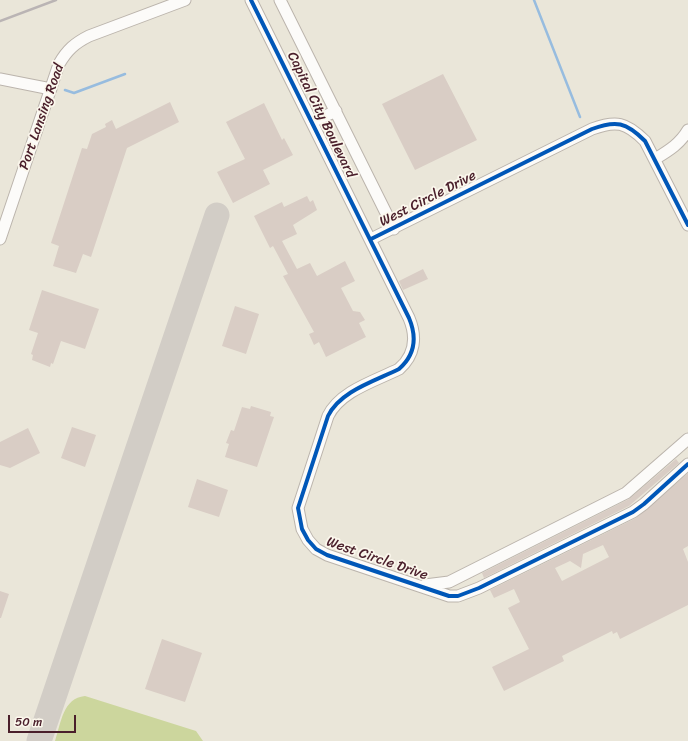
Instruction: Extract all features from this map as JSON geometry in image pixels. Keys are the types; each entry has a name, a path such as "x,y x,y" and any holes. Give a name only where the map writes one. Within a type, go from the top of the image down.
{"street":[{"name":"Port Lansing Road","path":"0,239 59,64 66,51 74,44 89,36 185,0"},
{"name":"Capital City Boulevard","path":"251,0 371,239"},
{"name":"Capital City Boulevard","path":"280,0 394,228"},
{"path":"0,79 51,89"},
{"name":"Capital City Boulevard","path":"312,122 336,111"},
{"name":"West Circle Drive","path":"688,225 655,159 644,141 634,130 621,124 608,123 592,129 371,239 413,327 413,347 405,364 399,369 349,394 332,408 298,508 298,518 308,540 316,549 327,555 449,596 458,596 479,588 633,512 644,504 688,464"},
{"path":"655,159 670,150 683,139 688,130"},
{"path":"421,586 449,582 626,494 688,439"}],"green space":[{"path":"85,696 196,731 203,741 55,741 61,719 67,706 72,701"}],"building":[{"path":"443,74 477,140 415,170 382,104"},
{"path":"170,102 179,122 127,148 91,257 83,254 76,273 53,266 59,246 51,243 82,148 87,149 92,134 106,127 105,124 112,120 116,129"},
{"path":"264,103 282,140 284,138 293,155 263,170 270,184 233,203 217,172 245,159 226,122"},
{"path":"307,196 310,202 313,200 317,210 293,225 297,234 282,241 297,269 310,263 317,276 345,261 355,281 341,288 353,311 360,312 365,320 359,323 366,337 326,357 319,342 314,345 309,334 314,332 283,276 288,274 273,246 270,248 254,216 282,202 284,207"},
{"path":"423,269 428,279 403,290 399,281"},
{"path":"42,290 99,309 85,349 61,341 53,364 51,363 50,367 32,360 33,355 31,354 38,333 29,330"},
{"path":"235,306 259,314 246,354 222,346"},
{"path":"251,406 271,412 270,416 274,417 257,467 225,457 229,444 226,443 231,430 234,431 242,407 250,409"},
{"path":"72,427 96,435 85,467 61,458"},
{"path":"28,428 40,453 10,468 0,465 0,442"},
{"path":"676,459 679,463 629,506 484,578 482,573 629,499"},
{"path":"688,473 688,546 683,549 688,562 688,605 620,639 617,632 613,634 612,631 562,656 564,661 504,691 492,667 529,649 508,608 520,602 514,589 494,598 490,590 636,518","holes":["603,545 609,557 562,581 555,568 570,561 581,568 583,554"]},
{"path":"197,479 228,490 219,517 188,507"},
{"path":"0,591 9,594 1,618 0,618"},
{"path":"162,639 202,653 185,702 145,689"}],"waterway":[{"path":"534,0 580,117"},
{"path":"65,90 74,93 125,74"}],"taxiway":[{"path":"39,741 217,215"}],"railway":[{"path":"0,21 56,0"}],"cycle path":[{"path":"251,0 409,318 412,325 414,339 411,352 404,364 399,369 349,393 334,407 328,416 298,508 302,529 308,540 316,549 327,555 449,596 458,596 479,588 633,512 644,504 688,464"},
{"path":"371,239 592,129 608,124 620,124 626,126 645,141 688,225"}]}
